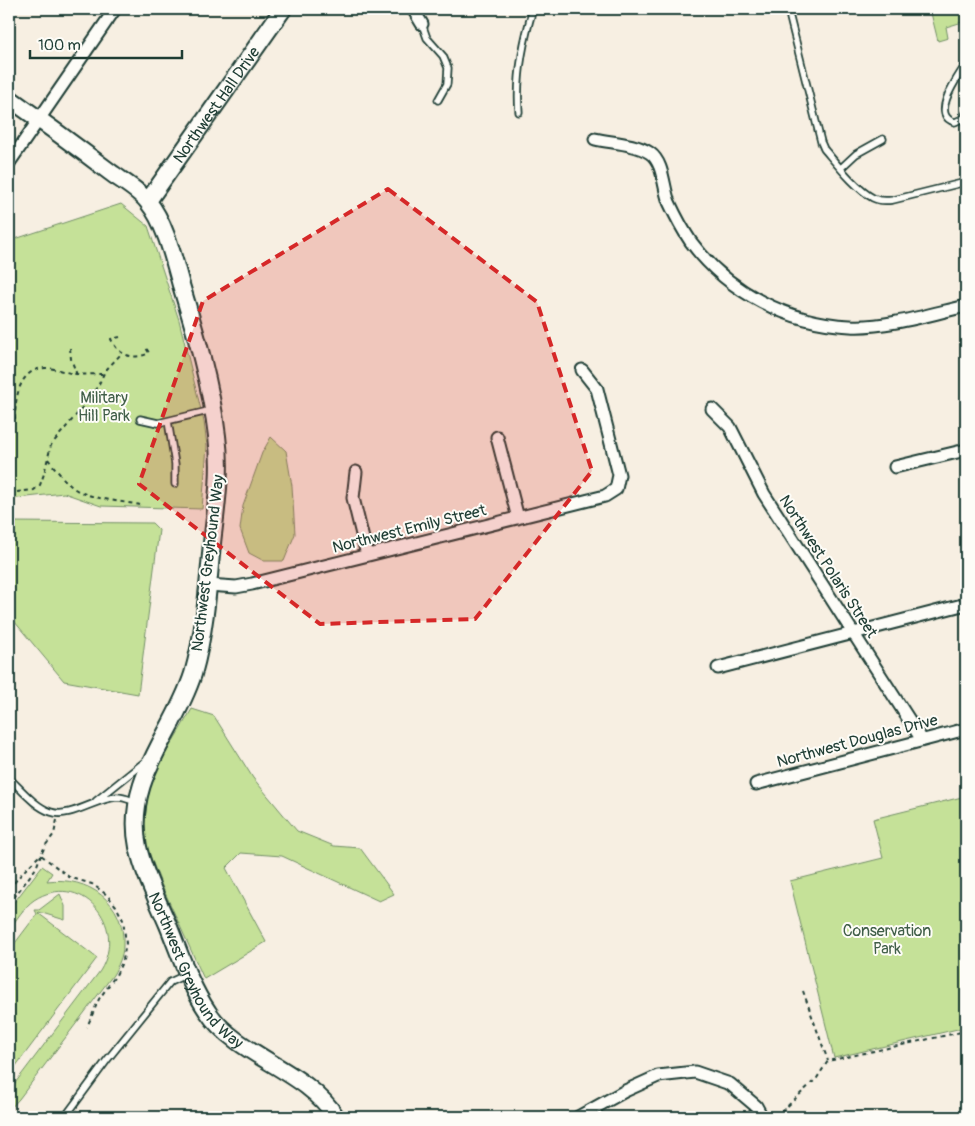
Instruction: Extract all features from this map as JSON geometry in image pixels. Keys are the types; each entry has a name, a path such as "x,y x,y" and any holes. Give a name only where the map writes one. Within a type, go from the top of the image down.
{"street":[{"path":"9,162 115,9"},
{"name":"Northwest Hall Drive","path":"148,201 282,9"},
{"path":"412,9 422,24"},
{"path":"9,98 148,201"},
{"path":"595,139 639,148 652,154 659,167 669,201 691,241 724,278 766,305 808,321 852,326 898,322 966,306"},
{"name":"Northwest Greyhound Way","path":"148,201 161,225 175,266 214,410 218,439 218,475 202,631 192,675 183,700 143,778 136,803 135,827 138,845 143,866 188,973 206,1009 221,1028 237,1041 300,1080 336,1117"},
{"name":"Northwest Emily Street","path":"208,585 236,587 605,496 616,489 619,475 597,389 582,370"},
{"name":"Northwest Polaris Street","path":"712,409 730,428 764,494 922,740"},
{"path":"497,437 518,518"},
{"path":"895,467 966,450"},
{"path":"356,472 353,498 367,555"},
{"path":"718,668 966,604"},
{"name":"Northwest Douglas Drive","path":"756,784 966,728"},
{"path":"578,1117 625,1091 658,1076 695,1072 730,1084 756,1106 762,1117"}],"lane":[{"path":"519,112 520,72 524,45 534,9"},
{"path":"790,18 821,142 824,149 840,168 873,198 884,201 966,182"},
{"path":"422,24 427,38 443,56 448,68 446,84 438,100"},
{"path":"966,64 944,106 946,118 954,122 964,118 966,113"},
{"path":"840,168 856,154 883,138"},
{"path":"140,419 158,423 214,410"},
{"path":"168,421 175,464 175,484"},
{"path":"94,802 155,754"},
{"path":"9,778 39,805 49,812 59,814 94,802 117,797 136,803"},
{"path":"65,1117 107,1060 170,982 188,973"}],"path":[{"path":"120,337 111,339 122,353 133,357 149,353 145,346"},
{"path":"70,348 71,359 77,374"},
{"path":"9,493 34,490 42,480 51,445 93,392 112,362 122,353"},
{"path":"15,419 15,404 19,386 28,375 46,368 77,374 103,374"},
{"path":"48,459 72,487 81,492 94,497 140,505"},
{"path":"9,904 36,868 45,846 54,834 59,814"},
{"path":"9,889 41,855"},
{"path":"41,855 70,877 92,884 108,895 123,920 126,943 124,960 99,999 87,1027"},
{"path":"803,991 828,1061"},
{"path":"776,1117 817,1078 828,1061 966,1031"}],"highlighted area":[{"path":"388,189 537,302 592,471 475,619 320,624 139,484 203,301"}],"green space":[{"path":"930,9 966,9 966,21 946,27 948,38 938,41"},
{"name":"Military Hill Park","path":"121,204 148,226 179,320 204,422 207,446 202,509 101,506 64,493 9,499 9,241"},
{"path":"271,437 286,451 292,486 295,534 284,561 264,561 249,553 240,529 243,506 262,453"},
{"path":"9,522 152,523 159,530 138,694 64,681 9,615"},
{"path":"192,709 214,716 253,778 297,831 334,846 360,848 394,894 379,901 282,856 241,853 226,868 266,942 204,979 162,886 143,838 147,801 154,773"},
{"name":"Conservation Park","path":"966,796 966,1027 834,1058 790,881 883,858 873,819"},
{"path":"42,866 52,873 47,881 77,883 102,895 118,917 122,930 123,950 113,975 9,1110 9,1091 100,971 107,953 108,936 104,920 95,907 83,897 68,892 51,893 34,900 9,930 9,909"},
{"path":"60,894 65,906 65,920 38,913 97,958 9,1075 9,951 37,914 35,910 39,910"}]}
